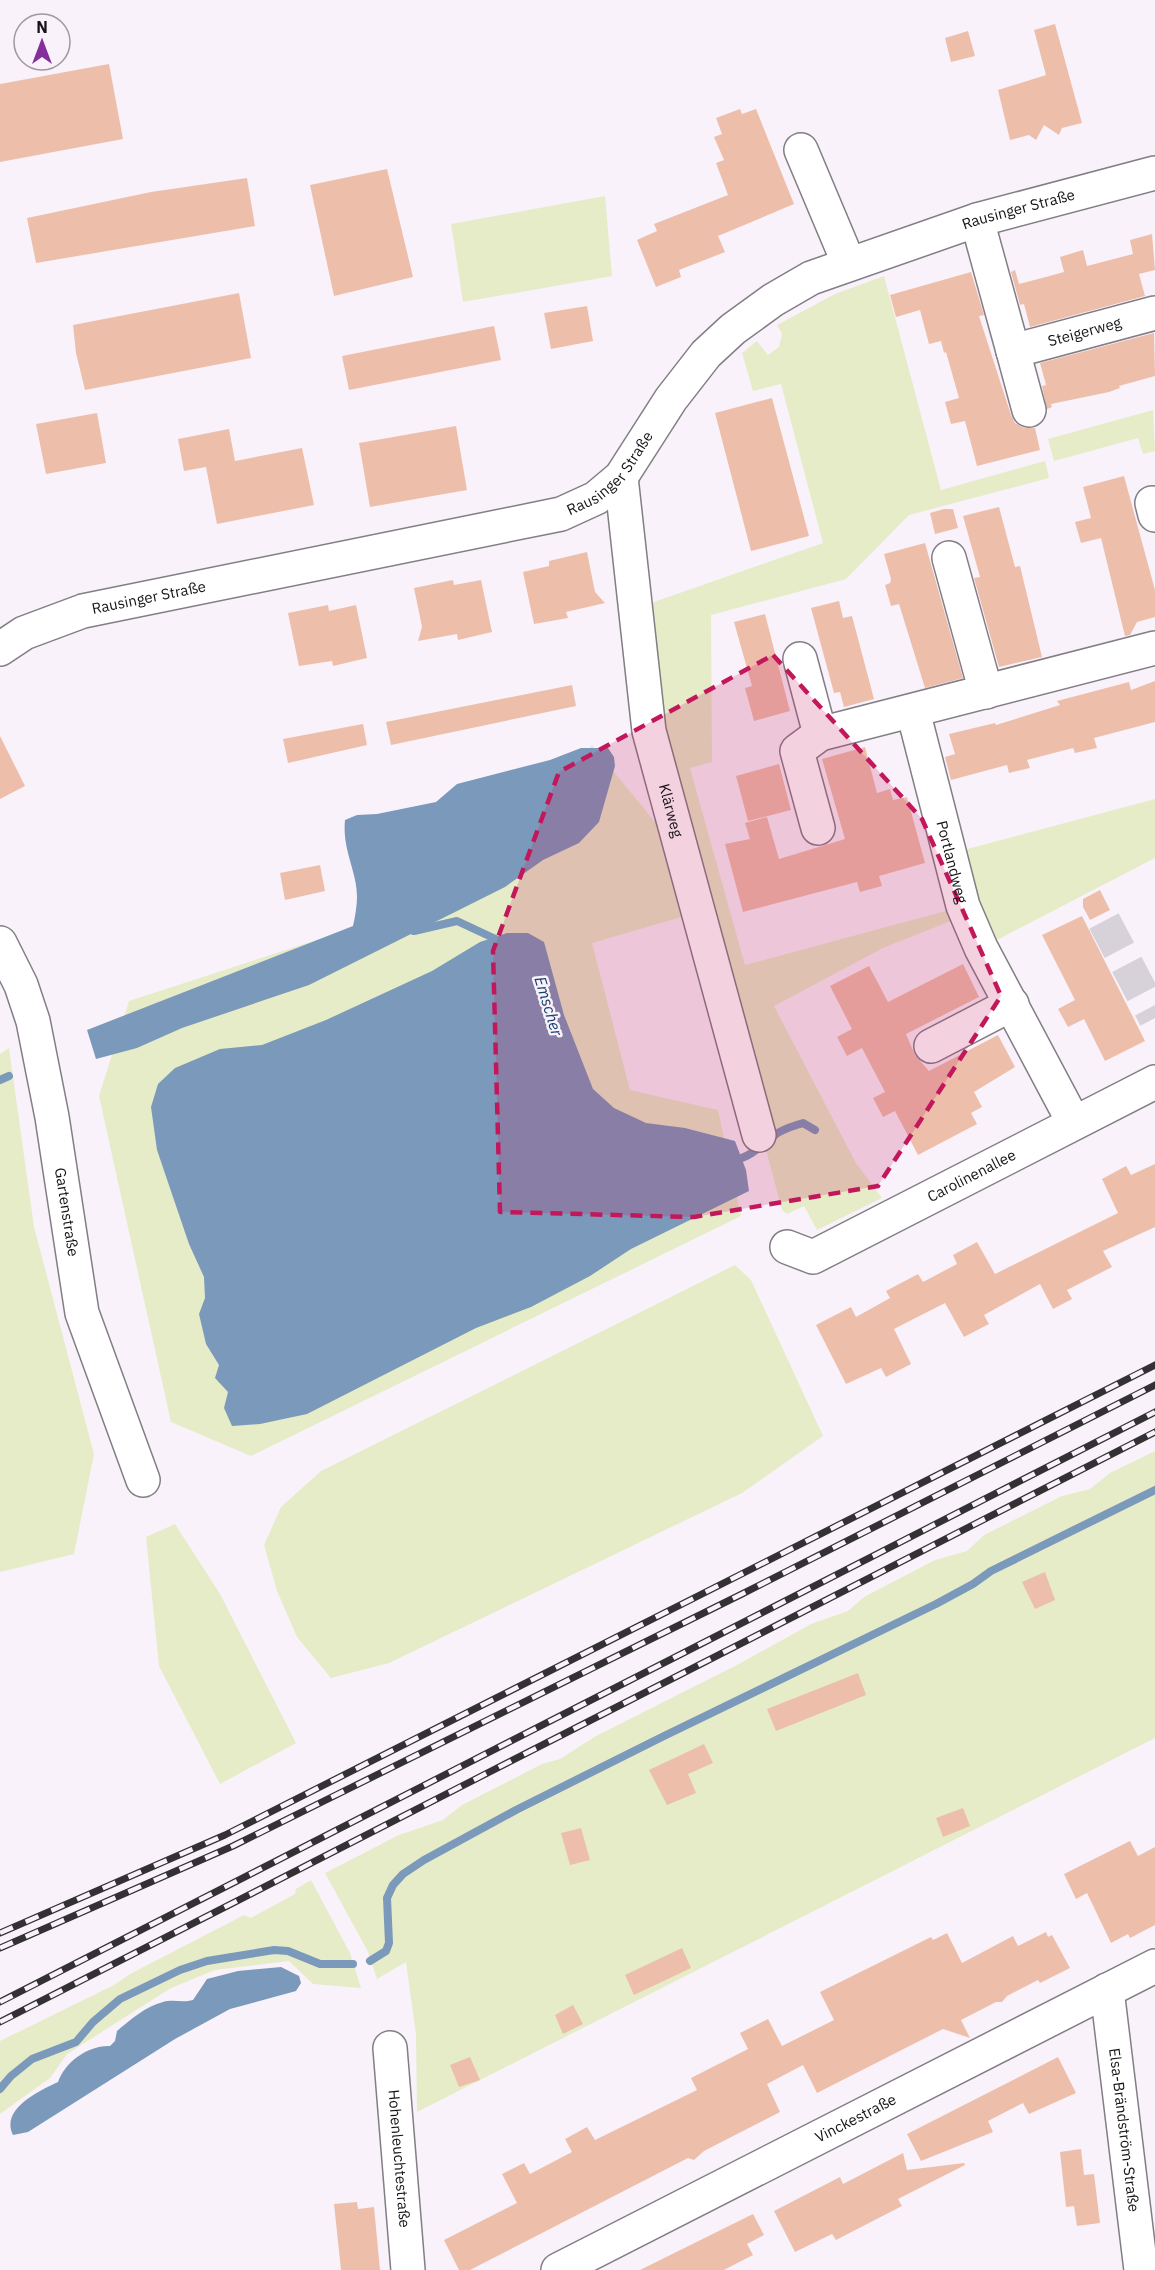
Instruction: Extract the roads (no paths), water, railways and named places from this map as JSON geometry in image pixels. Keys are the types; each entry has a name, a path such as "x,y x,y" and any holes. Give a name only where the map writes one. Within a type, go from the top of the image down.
{"street":[{"path":"801,150 849,264"},
{"name":"Rausinger Straße","path":"0,649 24,633 83,610 561,514 596,498 621,477 671,399 706,354 773,300 811,278 977,220 1155,173"},
{"path":"977,220 1029,410"},
{"name":"Steigerweg","path":"1013,351 1155,313"},
{"name":"Klärweg","path":"621,477 649,730 759,1135"},
{"path":"949,558 986,692"},
{"path":"818,828 797,751 820,734 1155,648"},
{"path":"800,659 820,734"},
{"name":"Portlandweg","path":"913,711 963,906 1074,1123"},
{"name":"Gartenstraße","path":"0,943 21,985 33,1021 52,1117 82,1313 143,1480"},
{"path":"931,1046 1012,1004"},
{"name":"Carolinenallee","path":"787,1247 813,1257 1155,1082"},
{"name":"Vinckestraße","path":"558,2270 1155,1966"},
{"name":"Elsa-Brändström-Straße","path":"1107,1990 1141,2270"},
{"name":"Hohenleuchtestraße","path":"390,2048 408,2270"}],"water":[{"path":"581,748 608,748 614,757 615,766 599,822 579,843 543,860 505,887 309,985 182,1028 137,1048 96,1059 87,1030 353,926 357,897 355,878 347,851 345,820 357,815 377,814 436,802 457,784 550,760"},
{"path":"507,933 528,933 544,942 564,1015 593,1089 614,1108 646,1123 685,1128 735,1141 746,1170 749,1191 631,1249 590,1276 531,1307 476,1328 307,1414 260,1424 232,1426 224,1408 228,1392 215,1378 219,1365 206,1344 199,1314 205,1298 204,1277 189,1244 157,1150 151,1107 158,1084 175,1068 220,1049 262,1045 326,1020 432,971 480,942"},
{"path":"281,1967 299,1976 301,1983 296,1991 230,2009 175,2039 28,2132 13,2135 10,2126 12,2117 24,2102 58,2082 66,2068 78,2056 94,2048 110,2046 115,2041 117,2031 144,2010 167,2001 193,2000 207,1979 238,1971"}],"waterway":[{"name":"Emscher","path":"414,931 457,921 502,942"},
{"name":"Emscher","path":"0,1080 9,1076"},
{"name":"Emscher","path":"733,1160 750,1154 788,1128 803,1123 815,1130"},
{"path":"370,1961 386,1951 389,1943 387,1898 393,1885 403,1874 424,1860 516,1810 936,1604 973,1584 991,1571 1155,1490"},
{"path":"0,2089 11,2076 32,2059 76,2042 93,2022 120,1999 180,1970 207,1961 274,1950 288,1951 320,1964 353,1964"}],"tunnel":[{"path":"1104,921 1155,1018"}],"railway":[{"path":"0,1933 225,1835 1155,1365"},
{"path":"0,1948 233,1846 742,1594 1155,1385"},
{"path":"0,2002 1155,1412"},
{"path":"0,2022 1155,1432"}]}
